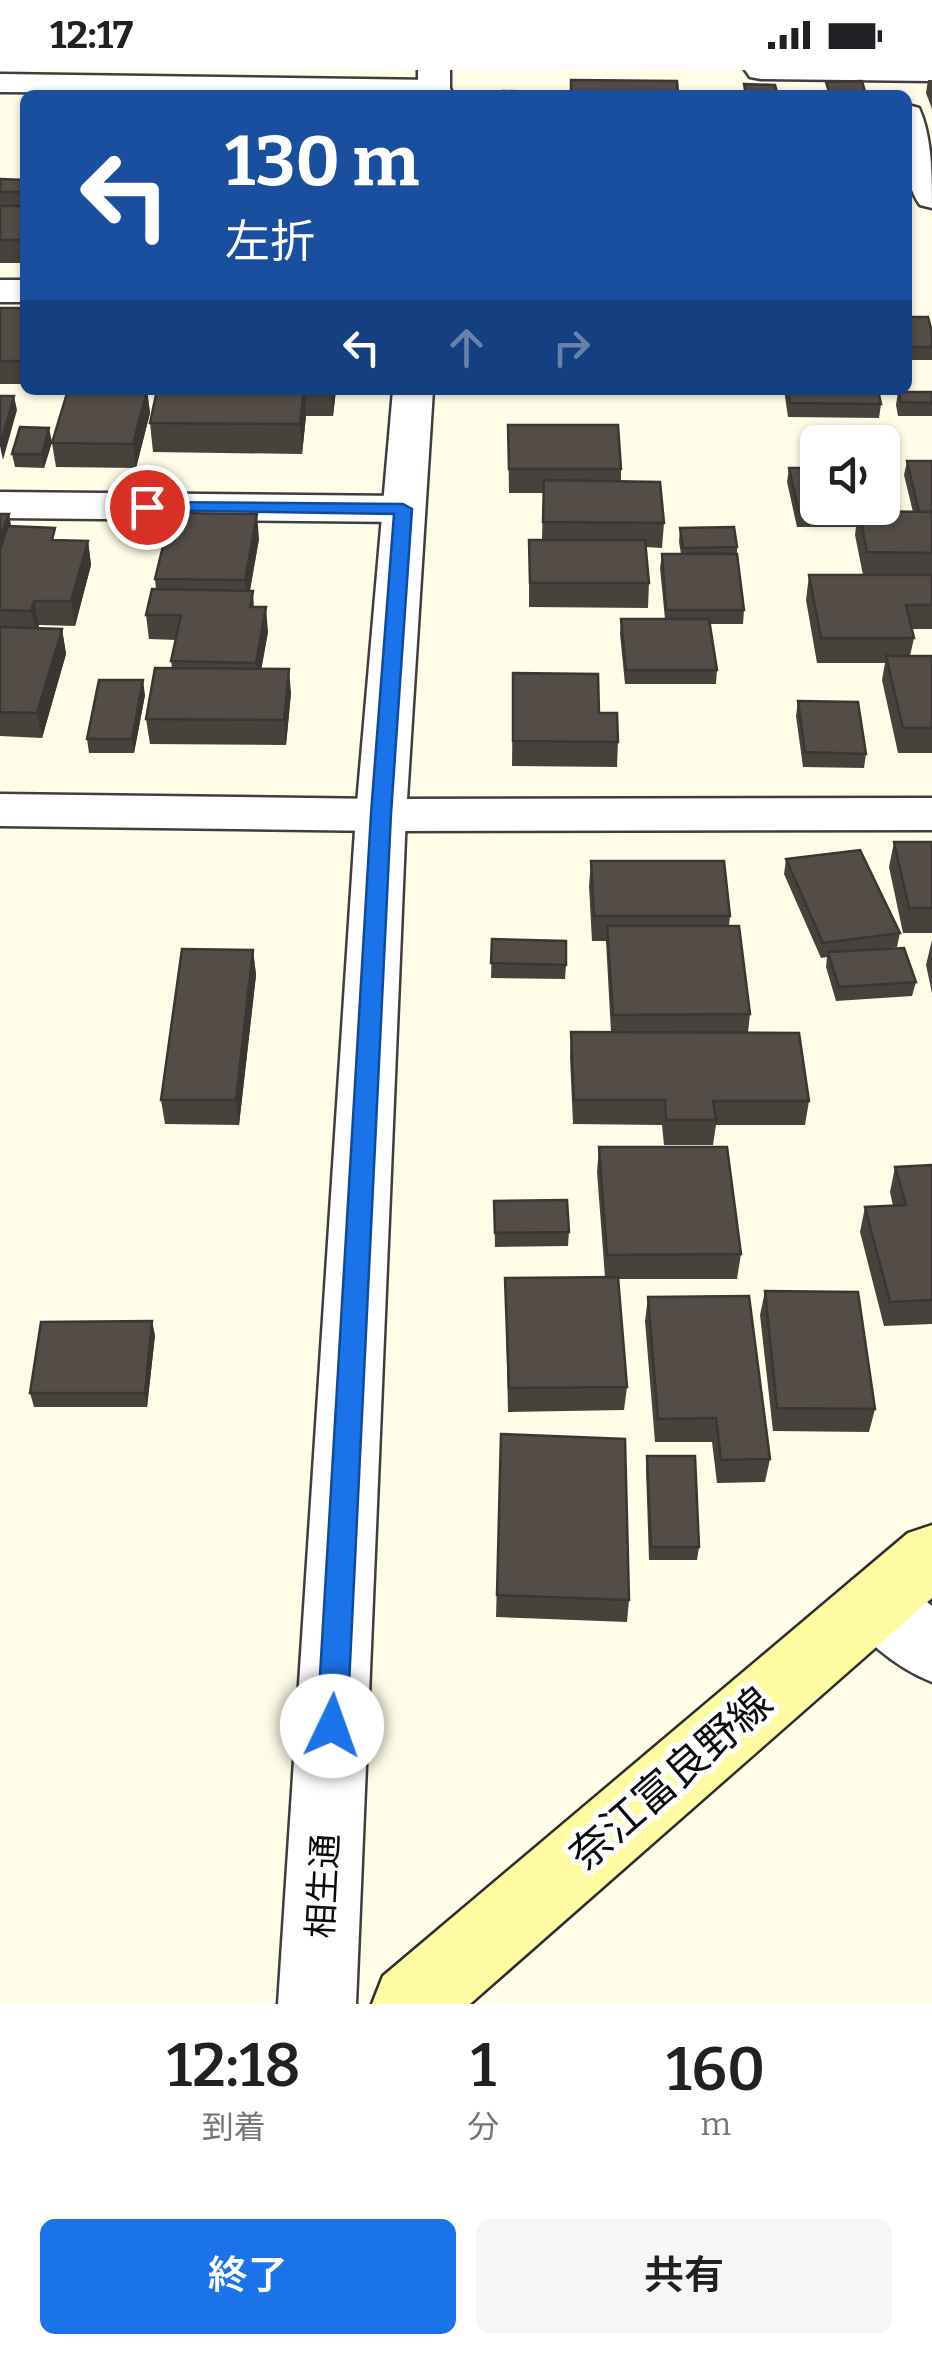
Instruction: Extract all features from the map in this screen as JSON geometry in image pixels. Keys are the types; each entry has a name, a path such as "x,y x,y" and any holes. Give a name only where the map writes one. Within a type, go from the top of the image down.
{"main road":[{"name":"奈江富良野線","path":"410,2004 932,1555"}],"street":[{"path":"761,70 855,70 898,84 932,72"},
{"path":"0,83 434,85"},
{"path":"912,129 932,198"},
{"name":"相生通","path":"317,2004 381,814 413,395"},
{"path":"0,505 403,509"},
{"path":"0,810 932,814"},
{"path":"876,1602 932,1649"}],"building":[{"path":"571,80 677,81 678,90 571,90"},
{"path":"862,81 865,90 828,90 826,82"},
{"path":"744,84 775,85 776,90 745,90"},
{"path":"0,179 20,180 20,192 0,192"},
{"path":"0,206 20,206 20,240 0,240"},
{"path":"0,308 20,308 20,361 0,361"},
{"path":"912,317 928,317 932,347 912,347"},
{"path":"932,392 932,403 901,402 899,395"},
{"path":"66,395 146,395 133,444 52,443"},
{"path":"156,395 303,395 300,424 150,423"},
{"path":"789,395 879,395 881,404 790,403"},
{"path":"0,396 14,396 0,446"},
{"path":"508,425 618,425 621,469 509,469"},
{"path":"20,427 49,428 42,454 12,454"},
{"path":"907,461 932,461 932,512 919,512"},
{"path":"789,468 800,468 799,513"},
{"path":"544,480 660,482 664,523 543,522"},
{"path":"900,512 932,512 932,553 867,552 862,525 900,525"},
{"path":"171,513 257,514 245,580 155,579"},
{"path":"0,514 9,514 0,537"},
{"path":"8,526 55,528 52,540 88,541 71,601 34,601 31,611 0,610 0,550"},
{"path":"734,527 737,547 683,548 680,528"},
{"path":"529,540 645,540 649,583 530,583"},
{"path":"662,554 737,554 744,610 666,610"},
{"path":"809,575 932,575 932,605 906,605 914,638 821,638"},
{"path":"152,589 253,591 250,607 266,607 256,663 171,661 181,615 146,615"},
{"path":"621,619 709,619 717,670 626,670"},
{"path":"0,627 62,629 37,713 0,712"},
{"path":"886,656 932,656 932,728 903,728"},
{"path":"155,668 289,669 284,720 146,719"},
{"path":"513,673 598,674 599,713 617,713 618,742 513,741"},
{"path":"99,680 143,680 132,739 87,739"},
{"path":"798,701 858,702 866,754 805,752"},
{"path":"894,842 932,842 932,908 909,908"},
{"path":"860,850 900,933 823,943 786,859"},
{"path":"591,861 724,861 730,916 594,916"},
{"path":"607,926 739,926 750,1014 613,1015"},
{"path":"492,939 566,941 566,965 491,963"},
{"path":"904,948 916,982 839,987 828,952"},
{"path":"182,949 253,950 236,1100 161,1100"},
{"path":"571,1032 799,1033 809,1101 713,1101 716,1120 666,1120 665,1100 574,1100"},
{"path":"599,1147 727,1147 741,1254 607,1255"},
{"path":"932,1165 932,1300 890,1302 865,1207 906,1205 895,1167"},
{"path":"567,1200 569,1232 495,1233 494,1201"},
{"path":"618,1277 627,1387 509,1388 505,1278"},
{"path":"765,1291 858,1292 875,1409 777,1408"},
{"path":"749,1296 770,1459 721,1460 716,1418 658,1419 648,1297"},
{"path":"152,1321 145,1393 30,1393 41,1322"},
{"path":"501,1434 625,1439 629,1600 497,1595"},
{"path":"647,1456 695,1456 699,1547 651,1547"}],"route":[{"path":"147,507 403,509 381,814 332,1726"}]}
